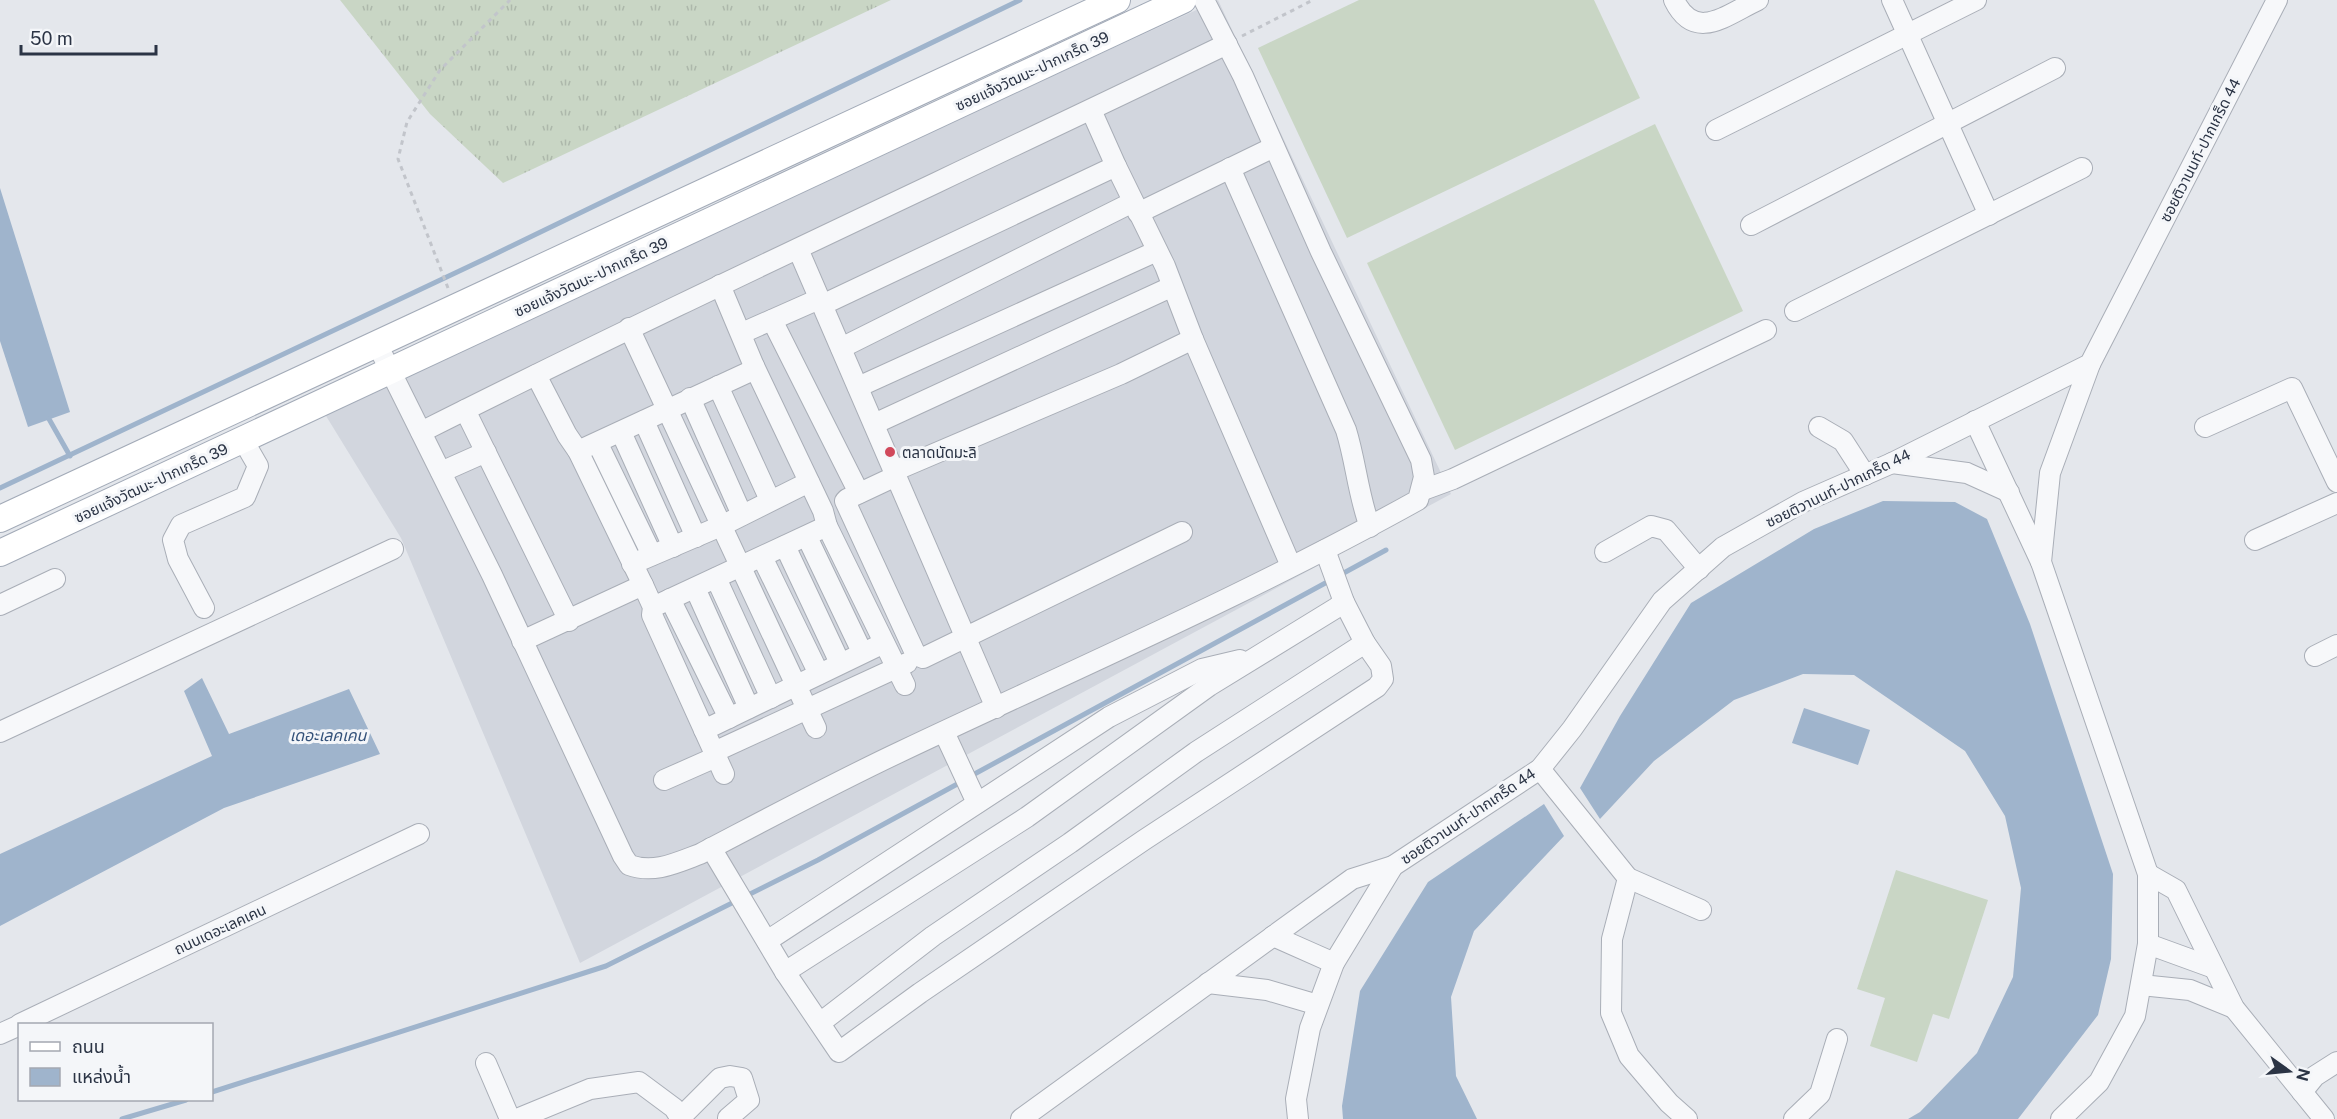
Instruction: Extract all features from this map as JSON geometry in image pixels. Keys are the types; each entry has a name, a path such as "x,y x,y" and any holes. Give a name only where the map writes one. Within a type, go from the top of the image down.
{"main road":[{"name":"ซอยแจ้งวัฒนะ-ปากเกร็ด 39","path":"0,519 1117,0"},
{"name":"ซอยแจ้งวัฒนะ-ปากเกร็ด 39","path":"0,554 1183,0"}],"street":[{"path":"377,344 522,640 588,785 629,865 640,869 667,867 711,848 944,732 1324,550 1418,500 1423,490 1424,477 1421,460 1321,252 1227,44 1204,0"},
{"path":"1674,0 1682,15 1688,20 1701,24 1713,22 1758,0"},
{"path":"1892,0 1989,214"},
{"path":"1716,130 1976,0"},
{"name":"ซอยติวานนท์-ปากเกร็ด 44","path":"1298,1119 1296,1099 1310,1028 1318,1005 1334,963 1393,866 1540,769 1572,729 1662,601 1733,541 1803,502 1892,463 2090,364 2277,0"},
{"path":"421,432 629,328 1227,44"},
{"path":"1750,225 2055,68"},
{"path":"1091,110 1165,266 1171,287 1291,566"},
{"path":"841,348 1136,208 1274,147"},
{"path":"742,333 821,302 1116,166"},
{"path":"1230,168 1347,430 1355,460 1359,499 1370,527"},
{"path":"1796,311 2082,168"},
{"path":"798,249 996,708"},
{"path":"858,387 1157,251"},
{"path":"720,285 754,366 901,676"},
{"path":"874,423 1171,287"},
{"path":"772,320 852,497 916,655 923,658 1182,532"},
{"path":"629,328 812,719"},
{"path":"1423,490 1453,479 1766,330"},
{"path":"718,761 652,615 662,603 807,537 852,497 895,473 1120,374 1193,339"},
{"path":"2041,562 2050,473 2090,364"},
{"path":"578,451 598,444 690,398 751,371 754,366"},
{"path":"536,375 567,435 578,451 643,585 662,603 729,718"},
{"path":"718,386 770,501"},
{"path":"2205,427 2292,388 2337,482"},
{"path":"690,398 742,515"},
{"path":"465,410 569,621"},
{"path":"644,421 696,537"},
{"path":"1975,421 2041,562 2148,874 2148,944 2135,1016 2098,1082 2061,1119"},
{"path":"1819,427 1843,441 1865,475"},
{"path":"621,432 673,546"},
{"path":"204,608 178,559 173,540 181,525 245,497 258,466 243,440"},
{"path":"598,444 652,555"},
{"path":"441,472 486,452"},
{"path":"1892,463 1967,473 2008,492"},
{"path":"632,564 721,526 809,482"},
{"path":"2255,540 2337,503"},
{"path":"1605,552 1651,526 1666,530 1699,569"},
{"path":"807,537 862,652"},
{"path":"785,546 840,663"},
{"path":"0,732 393,549"},
{"path":"711,848 785,972 839,1052 920,993 1144,840 1377,687 1383,679 1381,666 1365,643 1338,590 1324,550"},
{"path":"762,557 819,674"},
{"path":"716,578 771,698"},
{"path":"0,605 55,579"},
{"path":"522,640 569,621 643,585"},
{"path":"695,588 749,708"},
{"path":"785,972 1027,817 1127,743 1256,657 1338,590"},
{"path":"704,730 884,643"},
{"path":"820,1023 933,936 1070,843 1196,752 1365,643"},
{"path":"2315,656 2337,645"},
{"path":"664,780 718,761 812,719 901,676 920,657"},
{"path":"767,941 974,796 1109,717 1202,669 1256,657"},
{"path":"944,732 974,796"},
{"path":"1540,769 1628,878 1701,910"},
{"name":"ถนนเดอะเลคเคน","path":"24,1023 419,834"},
{"path":"1021,1119 1352,879 1393,866"},
{"path":"2148,874 2176,890 2234,1008 2324,1119"},
{"path":"1628,878 1612,939 1611,1013 1629,1056 1669,1103 1687,1119"},
{"path":"1273,936 1334,963"},
{"path":"2148,944 2214,968"},
{"path":"1209,983 1267,990 1318,1005"},
{"path":"2141,985 2190,990 2234,1008"},
{"name":"ถนนเดอะเลคเคน","path":"0,1034 18,1026"},
{"path":"1794,1119 1820,1094 1838,1039"},
{"path":"2302,1092 2315,1077 2337,1062"},
{"path":"486,1063 510,1119"},
{"path":"517,1119 590,1089 639,1082 674,1108 680,1118 720,1078 730,1076 742,1078 749,1100 728,1118"}],"path":[{"path":"457,307 398,159 407,122 440,70 510,0"},
{"path":"1227,44 1313,0"}],"shaded area":[{"name":"ตลาดนัดมะลิ","path":"1218,0 1451,494 580,963 401,538 323,411"}],"green space":[{"path":"340,0 891,0 503,183 430,114"},
{"path":"1359,0 1594,0 1640,98 1347,238 1258,48"},
{"path":"1655,124 1743,311 1455,450 1367,263"},
{"path":"1896,870 1988,900 1949,1019 1933,1014 1917,1062 1870,1046 1885,998 1857,989"}],"water":[{"path":"0,188 70,412 28,427 0,341"},
{"path":"1883,501 1955,502 1987,519 2030,624 2113,874 2111,959 2098,1015 2018,1119 1908,1119 1920,1112 1977,1053 2013,977 2021,888 2005,816 1965,751 1854,675 1803,674 1734,700 1654,761 1600,819 1580,788 1620,716 1691,603 1814,529"},
{"name":"เดอะเลคเคน","path":"202,678 229,734 349,689 380,754 224,808 0,926 0,854 212,756 184,691"},
{"path":"1804,708 1870,730 1858,765 1792,743"},
{"path":"1544,804 1564,836 1474,931 1451,997 1456,1076 1477,1119 1343,1119 1342,1106 1360,991 1428,882"}],"waterway":[{"path":"0,488 489,257 1020,0"},
{"path":"49,419 70,456"},
{"path":"969,777 1386,550"},
{"path":"213,1092 606,966 818,860 961,782"},
{"path":"122,1119 183,1101"}],"place":[{"name":"ตลาดนัดมะลิ","path":"890,452"}]}
